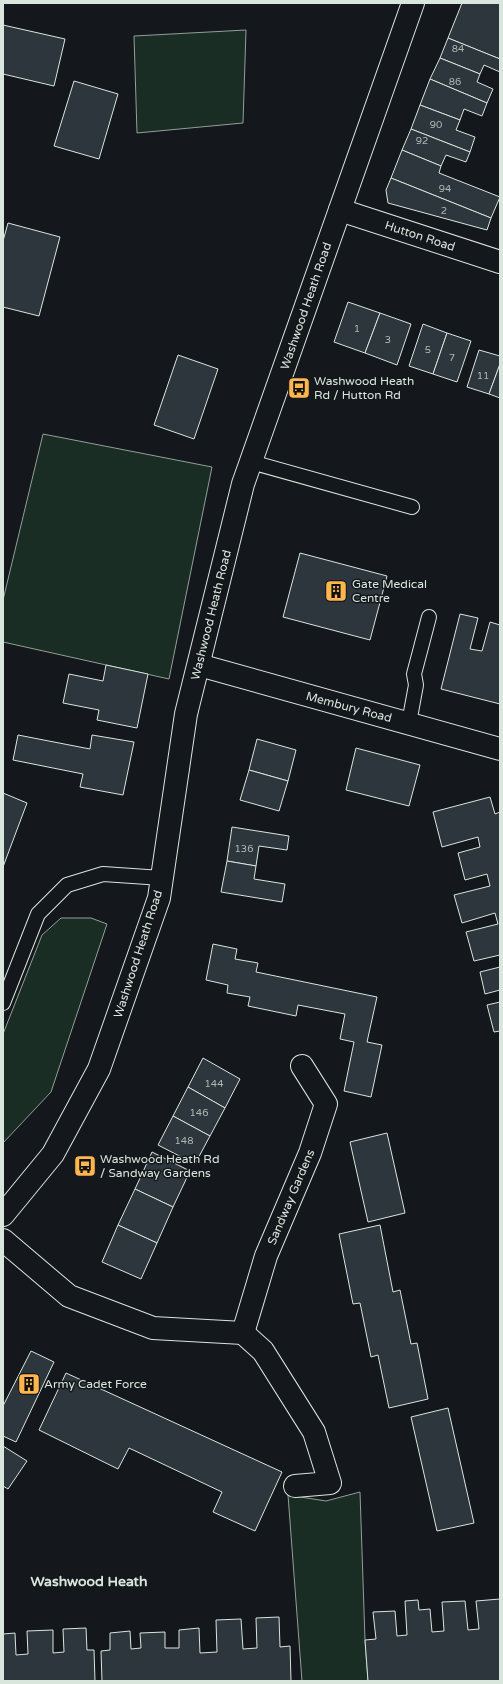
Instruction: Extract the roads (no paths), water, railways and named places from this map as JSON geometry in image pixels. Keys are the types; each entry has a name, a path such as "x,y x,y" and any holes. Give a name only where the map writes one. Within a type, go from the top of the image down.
{"main road":[{"name":"Washwood Heath Road","path":"3,1215 53,1154 99,1069 159,898 186,714 243,484 413,3"},
{"name":"Hutton Road","path":"340,210 500,262"},
{"name":"Membury Road","path":"199,665 500,749"},
{"name":"Sandway Gardens","path":"243,1333 266,1256 310,1154 326,1104 302,1066"},
{"path":"3,1240 69,1296 153,1328 243,1333 263,1351 314,1432 330,1483 295,1486"}],"lane":[{"path":"251,462 412,508"},
{"path":"409,723 416,685 414,674 429,617"},
{"path":"3,1002 38,914 67,886 103,874 162,878"}],"place":[{"name":"Washwood Heath Rd / Hutton Rd","path":"299,388"},
{"name":"Gate Medical Centre","path":"336,591"},
{"name":"Washwood Heath Rd / Sandway Gardens","path":"85,1166"},
{"name":"Army Cadet Force","path":"29,1384"}],"district":[{"name":"Washwood Heath","path":"89,1581"}]}
